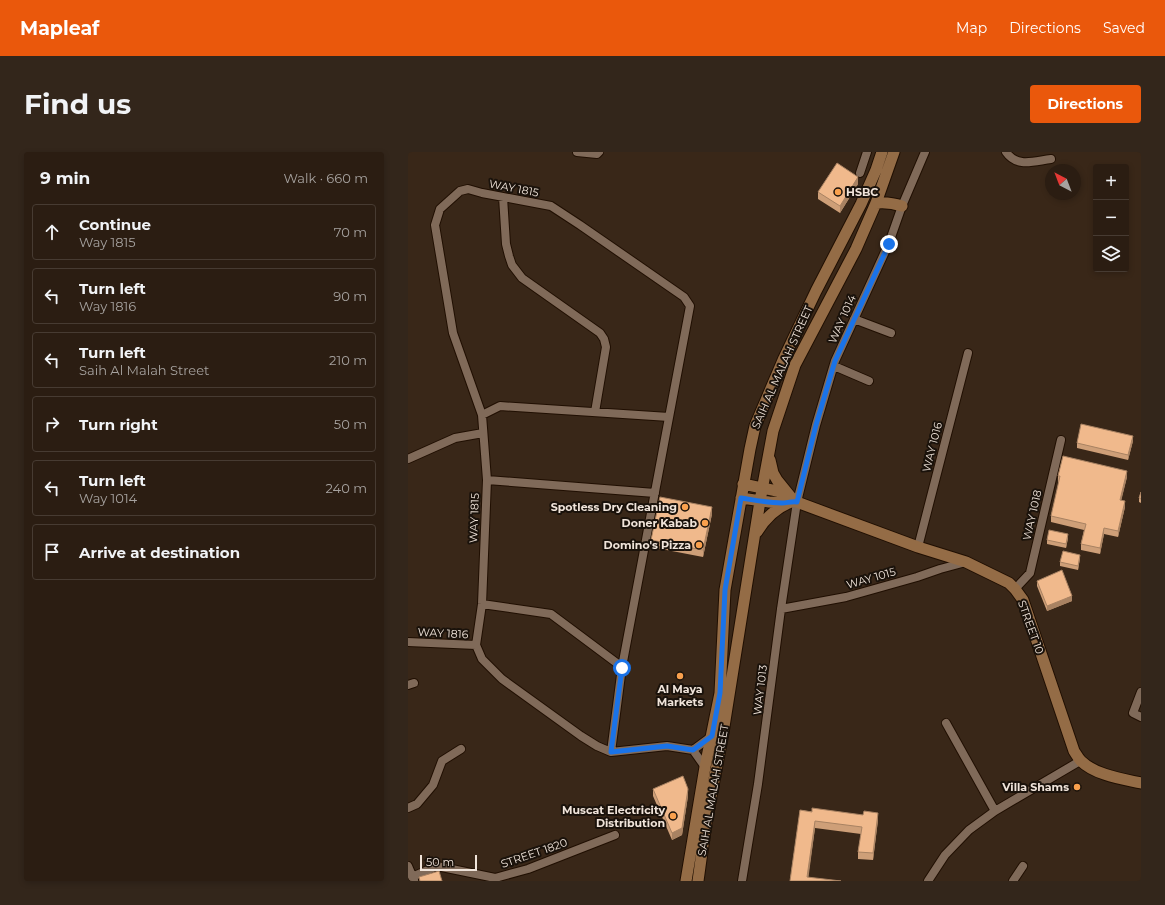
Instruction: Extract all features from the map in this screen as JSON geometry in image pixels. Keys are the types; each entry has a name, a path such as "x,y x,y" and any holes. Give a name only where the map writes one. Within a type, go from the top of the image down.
{"street":[{"path":"577,152 597,154 599,152"},
{"path":"860,173 867,152"},
{"name":"SAIH AL MALAH STREET","path":"686,881 705,767 720,693 725,590 743,484 755,426 784,358 861,204 882,152"},
{"name":"SAIH AL MALAH STREET","path":"698,881 706,823 724,734 754,537 773,431 795,365 856,249 876,203 894,152"},
{"name":"WAY 1014","path":"792,500 834,366 889,244 902,206 925,152"},
{"path":"1006,152 1010,158 1018,162 1051,159"},
{"name":"WAY 1815","path":"476,646 482,604 487,480 482,415 453,333 435,225 440,209 460,191 468,189 551,206 684,297 690,306 622,668 611,752"},
{"path":"502,197 506,244 512,266 522,278 600,334 604,339 606,347 595,412"},
{"path":"876,203 893,203 902,206"},
{"path":"854,319 891,334"},
{"name":"WAY 1016","path":"918,547 968,353"},
{"path":"834,366 869,381"},
{"path":"482,415 500,406 669,417"},
{"path":"408,459 455,438 483,433"},
{"name":"WAY 1018","path":"1015,589 1030,572 1061,440"},
{"path":"770,454 771,463 777,480 792,500"},
{"path":"487,480 655,493"},
{"name":"STREET 10","path":"743,484 784,493 792,500 918,547 966,562 1009,583 1023,600 1074,751 1080,761"},
{"path":"741,498 775,503 792,500"},
{"path":"754,537 769,515 792,500"},
{"name":"WAY 1013","path":"742,881 759,776 781,609 792,500"},
{"name":"WAY 1015","path":"781,609 846,597 966,562"},
{"path":"482,604 551,614 622,668"},
{"name":"WAY 1816","path":"408,642 476,646"},
{"path":"476,646 482,659 502,679 581,736 597,746 611,752 667,746 693,750 712,736"},
{"path":"1141,692 1133,713 1141,717"},
{"path":"946,723 995,811"},
{"path":"408,808 417,804 433,784 442,761 461,749"},
{"path":"693,750 705,767"},
{"path":"928,881 945,855 969,830 995,811 1080,761 1088,767 1107,775 1141,783"},
{"name":"STREET 1820","path":"413,879 437,866 494,878 528,869 615,835"},
{"path":"408,866 413,879"},
{"path":"1013,881 1023,866"}],"building":[{"name":"HSBC","path":"837,163 858,177 840,206 818,192"},
{"path":"1081,424 1133,436 1128,455 1077,443"},
{"path":"1063,456 1127,471 1120,500 1125,501 1118,531 1104,528 1100,548 1081,544 1086,524 1051,516"},
{"path":"660,497 712,507 703,550 651,540"},
{"path":"1049,530 1068,534 1066,544 1047,540"},
{"path":"1063,551 1080,555 1078,566 1060,562"},
{"path":"1062,570 1072,596 1047,606 1037,581"},
{"name":"Muscat Electricity Distribution","path":"683,776 688,789 682,828 672,833 653,789"},
{"path":"812,808 863,815 864,811 878,813 873,853 858,852 862,827 815,821 807,877 841,881 790,881 800,810 812,812"},
{"path":"439,871 442,881 420,881 419,877"}],"place":[{"name":"HSBC","path":"838,192"},
{"name":"Spotless Dry Cleaning","path":"685,507"},
{"name":"Doner Kabab","path":"705,523"},
{"name":"Domino's Pizza","path":"699,545"},
{"name":"Al Maya Markets","path":"680,676"},
{"name":"Villa Shams","path":"1077,787"},
{"name":"Muscat Electricity Distribution","path":"673,816"}],"route":[{"path":"622,668 611,752 667,746 693,750 712,736 720,693 725,590 741,498 775,503 797,502 816,425 835,361 889,244"}]}
